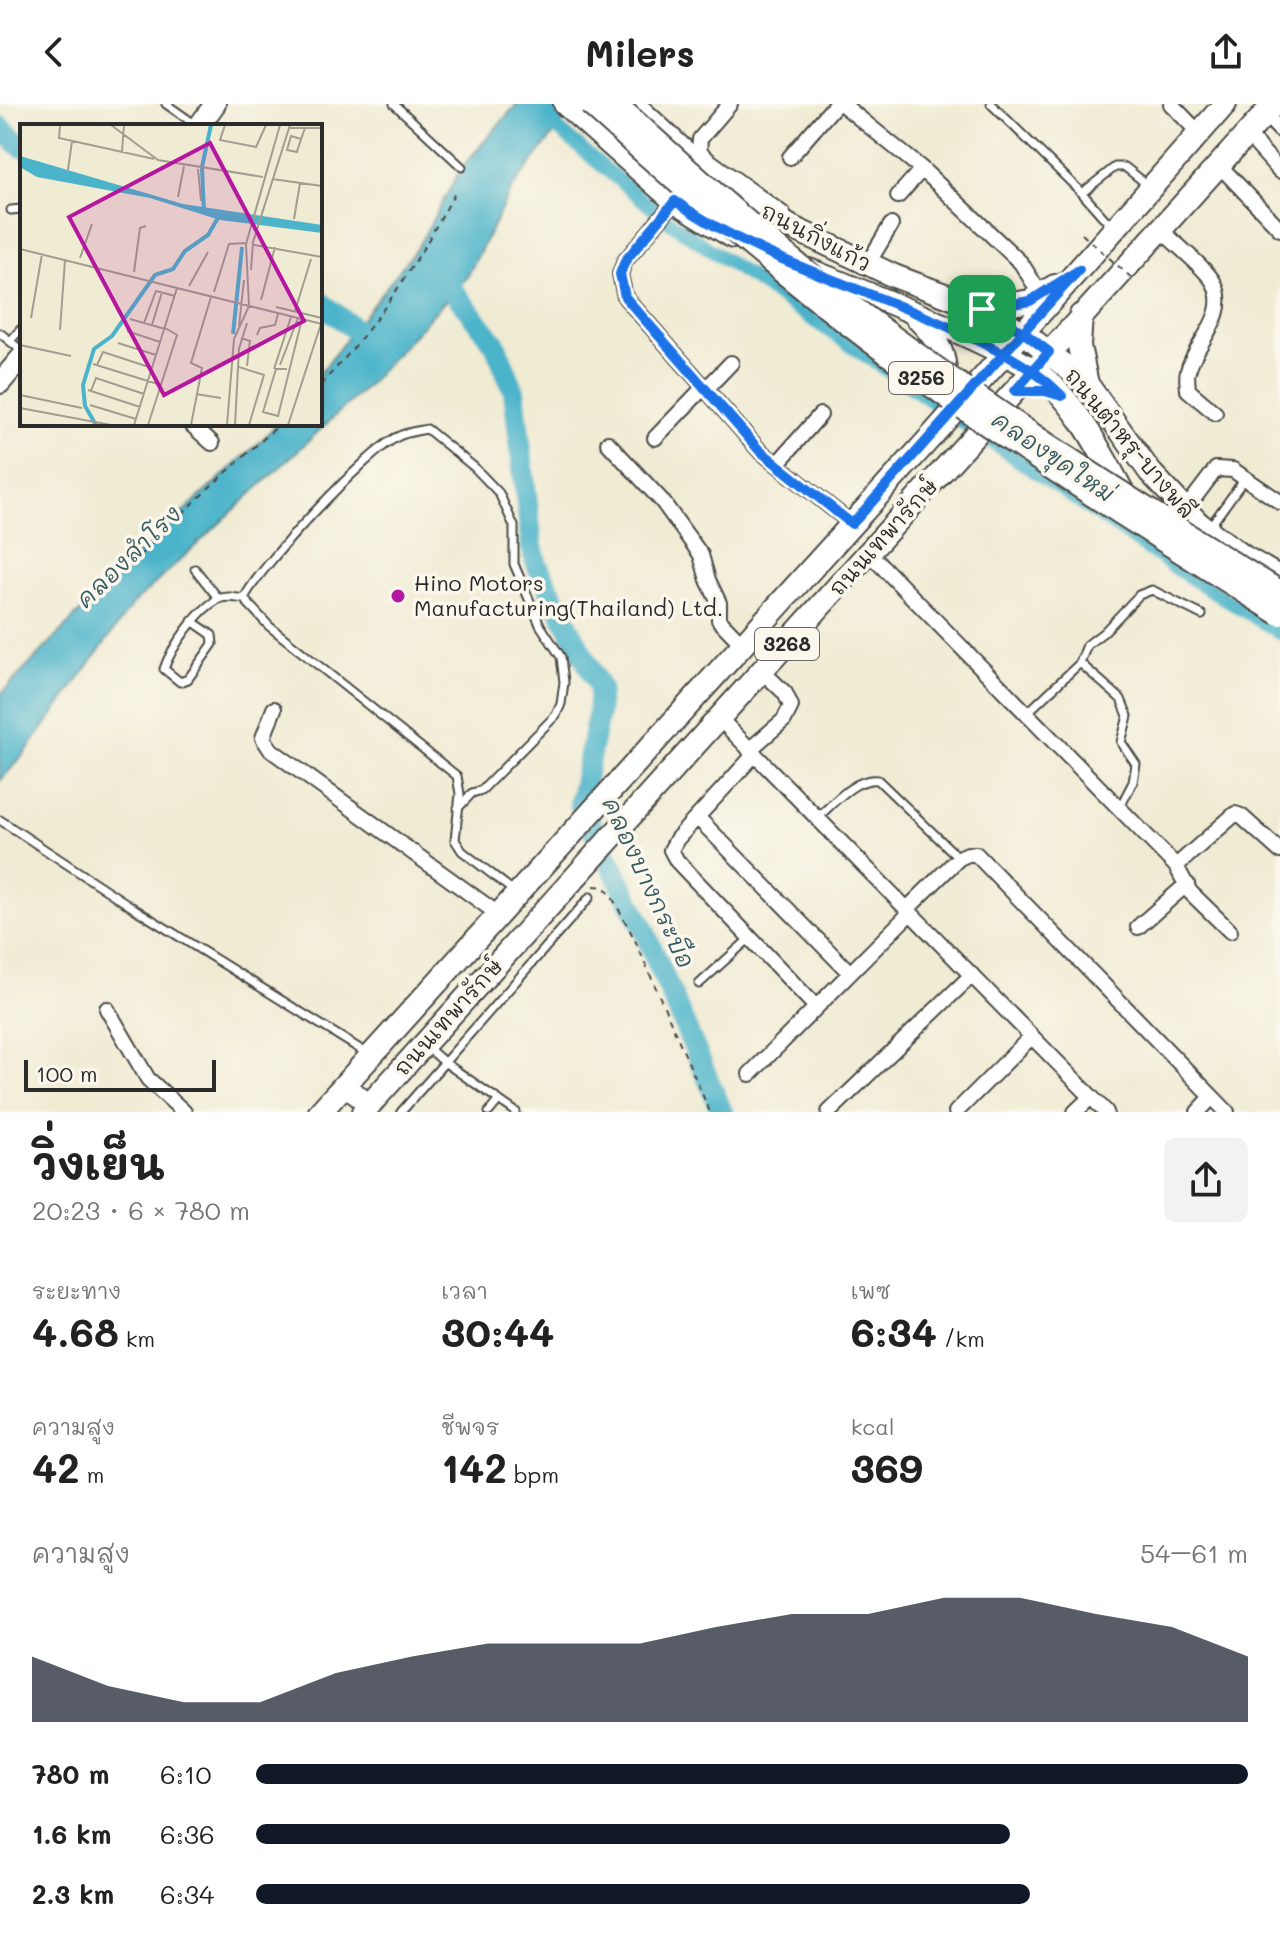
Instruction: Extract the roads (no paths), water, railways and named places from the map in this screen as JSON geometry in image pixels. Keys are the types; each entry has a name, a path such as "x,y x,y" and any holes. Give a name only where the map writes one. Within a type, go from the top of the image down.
{"main road":[{"path":"200,124 215,104"},
{"name":"ถนนกิ่งแก้ว","path":"565,104 670,204 776,258 904,307 998,360"},
{"name":"3256","path":"590,104 701,203 890,356 1049,467 1280,614"},
{"name":"3256","path":"615,104 730,207 853,308 1072,462 1280,592"},
{"name":"ถนนกิ่งแก้ว","path":"633,104 700,166 744,199 791,227 867,265 982,309 1023,332"},
{"name":"ถนนเทพารักษ์","path":"320,1112 929,439 1225,104"},
{"name":"ถนนเทพารักษ์","path":"366,1109 1081,315 1247,134 1273,116"},
{"path":"982,309 1030,301 1079,270"},
{"path":"904,307 936,340 944,355 945,388 929,439"},
{"path":"1081,315 1079,346 1087,384"},
{"name":"ถนนตำหรุ-บางพลี","path":"1023,332 1087,384 1150,472 1185,510 1244,557 1280,578"},
{"path":"0,383 18,350"},
{"name":"ถนนตำหรุ-บางพลี","path":"998,360 1033,370 1062,396 1100,450 1134,512 1157,540 1181,560 1280,623"},
{"path":"1015,391 1045,391 1062,396"},
{"path":"345,1085 366,1109"}],"street":[{"path":"730,104 700,139 699,151 776,206 791,227"},
{"path":"790,157 839,104 922,169 1021,263 1041,295"},
{"path":"1171,104 1199,133"},
{"path":"1247,134 1280,171"},
{"path":"1219,165 1280,229"},
{"path":"898,196 922,169"},
{"path":"670,204 655,227 625,261 620,274 625,297 759,450 852,524"},
{"path":"867,265 891,225"},
{"path":"1160,229 1215,284 1218,303 1215,322 1187,372 1188,390 1215,413"},
{"path":"655,438 731,363"},
{"path":"777,464 820,415"},
{"path":"193,426 212,443"},
{"path":"608,443 662,501 701,555 719,603 719,620 742,644"},
{"path":"1185,510 1216,469 1233,470 1280,502"},
{"path":"869,553 1176,866 1190,892 1230,931"},
{"path":"762,671 785,693 791,706 784,720 751,753 671,850 677,861 816,1007"},
{"path":"274,709 263,738 271,750 498,914"},
{"path":"719,718 1106,1112"},
{"path":"1176,866 1235,814 1280,851"},
{"path":"697,817 850,973"},
{"path":"750,1074 959,858 976,854 1227,1112"},
{"path":"1138,927 1187,884"},
{"path":"829,1112 972,975"},
{"path":"107,1009 148,1079 184,1112"},
{"path":"956,1112 1032,1036"},
{"path":"1075,1112 1091,1097"},
{"path":"1198,1112 1212,1097"}],"lane":[{"path":"166,104 195,124"},
{"path":"394,104 462,167"},
{"path":"991,104 1082,193 1114,229"},
{"path":"1082,193 1115,167 1125,167 1151,187"},
{"path":"11,210 20,209"},
{"path":"0,333 18,350"},
{"path":"244,599 248,589 348,476 397,437 427,429 474,467 499,493 514,526 514,564 543,631 561,657 564,682 556,715 482,790 472,793 458,808"},
{"path":"1208,530 1245,478"},
{"path":"195,569 219,599"},
{"path":"1026,714 1080,663 1087,645 1104,632 1139,595 1152,590 1202,615"},
{"path":"192,621 212,635 213,644 188,679 180,682 164,669 192,621 219,599 244,599 269,626 457,776 460,794 455,840 462,851 517,893"},
{"path":"1080,663 1121,699 1128,716 1121,742 1136,764 1133,782 1119,809"},
{"path":"817,818 858,783 868,779 878,780 959,858"},
{"path":"0,820 138,911 370,1055"},
{"path":"401,1112 590,897"},
{"path":"699,984 750,938"},
{"path":"424,1045 516,1112"},
{"path":"489,1112 499,1100"}],"water":[{"path":"517,104 577,104 512,188 467,277 366,387 133,604 25,753 0,781 0,695 126,564 274,426 322,426 322,370 418,246 462,167"}],"waterway":[{"name":"คลองขุดใหม่","path":"546,119 664,218 1180,571 1280,633"},
{"path":"0,127 20,145"},
{"name":"คลองบางกระบือ","path":"440,274 495,344 514,391 532,547 537,565 600,688 598,715 580,803 642,926 722,1112"},
{"path":"322,304 376,346"}],"place":[{"name":"Hino Motors Manufacturing(Thailand) Ltd.","path":"398,596"}],"water label":[{"name":"คลองสำโรง","path":"129,557"}]}
